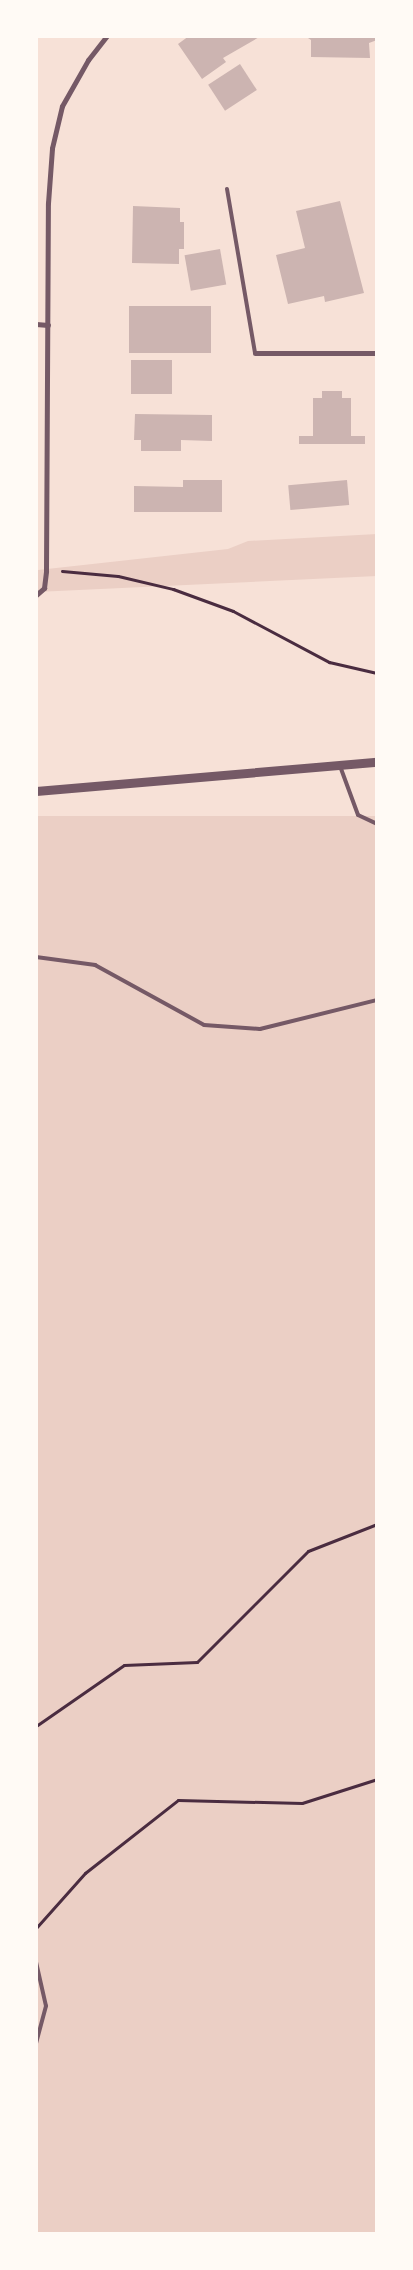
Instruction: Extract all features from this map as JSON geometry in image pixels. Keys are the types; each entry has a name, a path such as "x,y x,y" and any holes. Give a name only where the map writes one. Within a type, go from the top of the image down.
{"street":[{"path":"36,595 44,588 46,570 48,203 52,148 62,106 88,60 108,36"},
{"path":"36,324 48,325"},
{"path":"255,352 377,352"},
{"path":"36,792 377,762"}],"lane":[{"path":"227,188 255,352"},
{"path":"340,766 358,815 377,824"},
{"path":"36,957 95,965 204,1025 260,1029 377,1000"},
{"path":"36,1962 46,2006 36,2044"}],"path":[{"path":"46,570 118,576 173,588 233,611 329,662 377,673"},
{"path":"36,1726 124,1665 197,1662 308,1551 377,1524"},
{"path":"36,1928 85,1872 178,1800 302,1804 377,1779"}],"shaded area":[{"path":"377,534 377,576 36,592 38,570 228,549 248,541"},
{"path":"36,816 377,816 377,2234 36,2234"}],"building":[{"path":"189,36 261,36 223,58 226,62 202,79 178,44"},
{"path":"305,36 377,36 377,40 369,43 370,58 311,57 311,40"},
{"path":"240,64 257,90 225,111 208,85"},
{"path":"340,201 364,293 325,302 324,296 288,304 276,255 305,248 296,211"},
{"path":"133,206 180,208 180,222 184,222 184,249 179,249 179,264 132,263"},
{"path":"220,249 226,284 191,291 185,255"},
{"path":"129,306 211,306 211,353 129,353"},
{"path":"131,360 172,360 172,394 131,394"},
{"path":"322,391 342,391 342,398 351,398 351,436 365,436 365,444 299,444 299,436 313,436 313,398 322,398"},
{"path":"135,414 212,415 212,441 181,440 181,451 141,451 141,440 134,440"},
{"path":"183,480 222,480 222,512 134,512 134,486 183,487"},
{"path":"347,480 349,505 290,510 288,485"}]}
